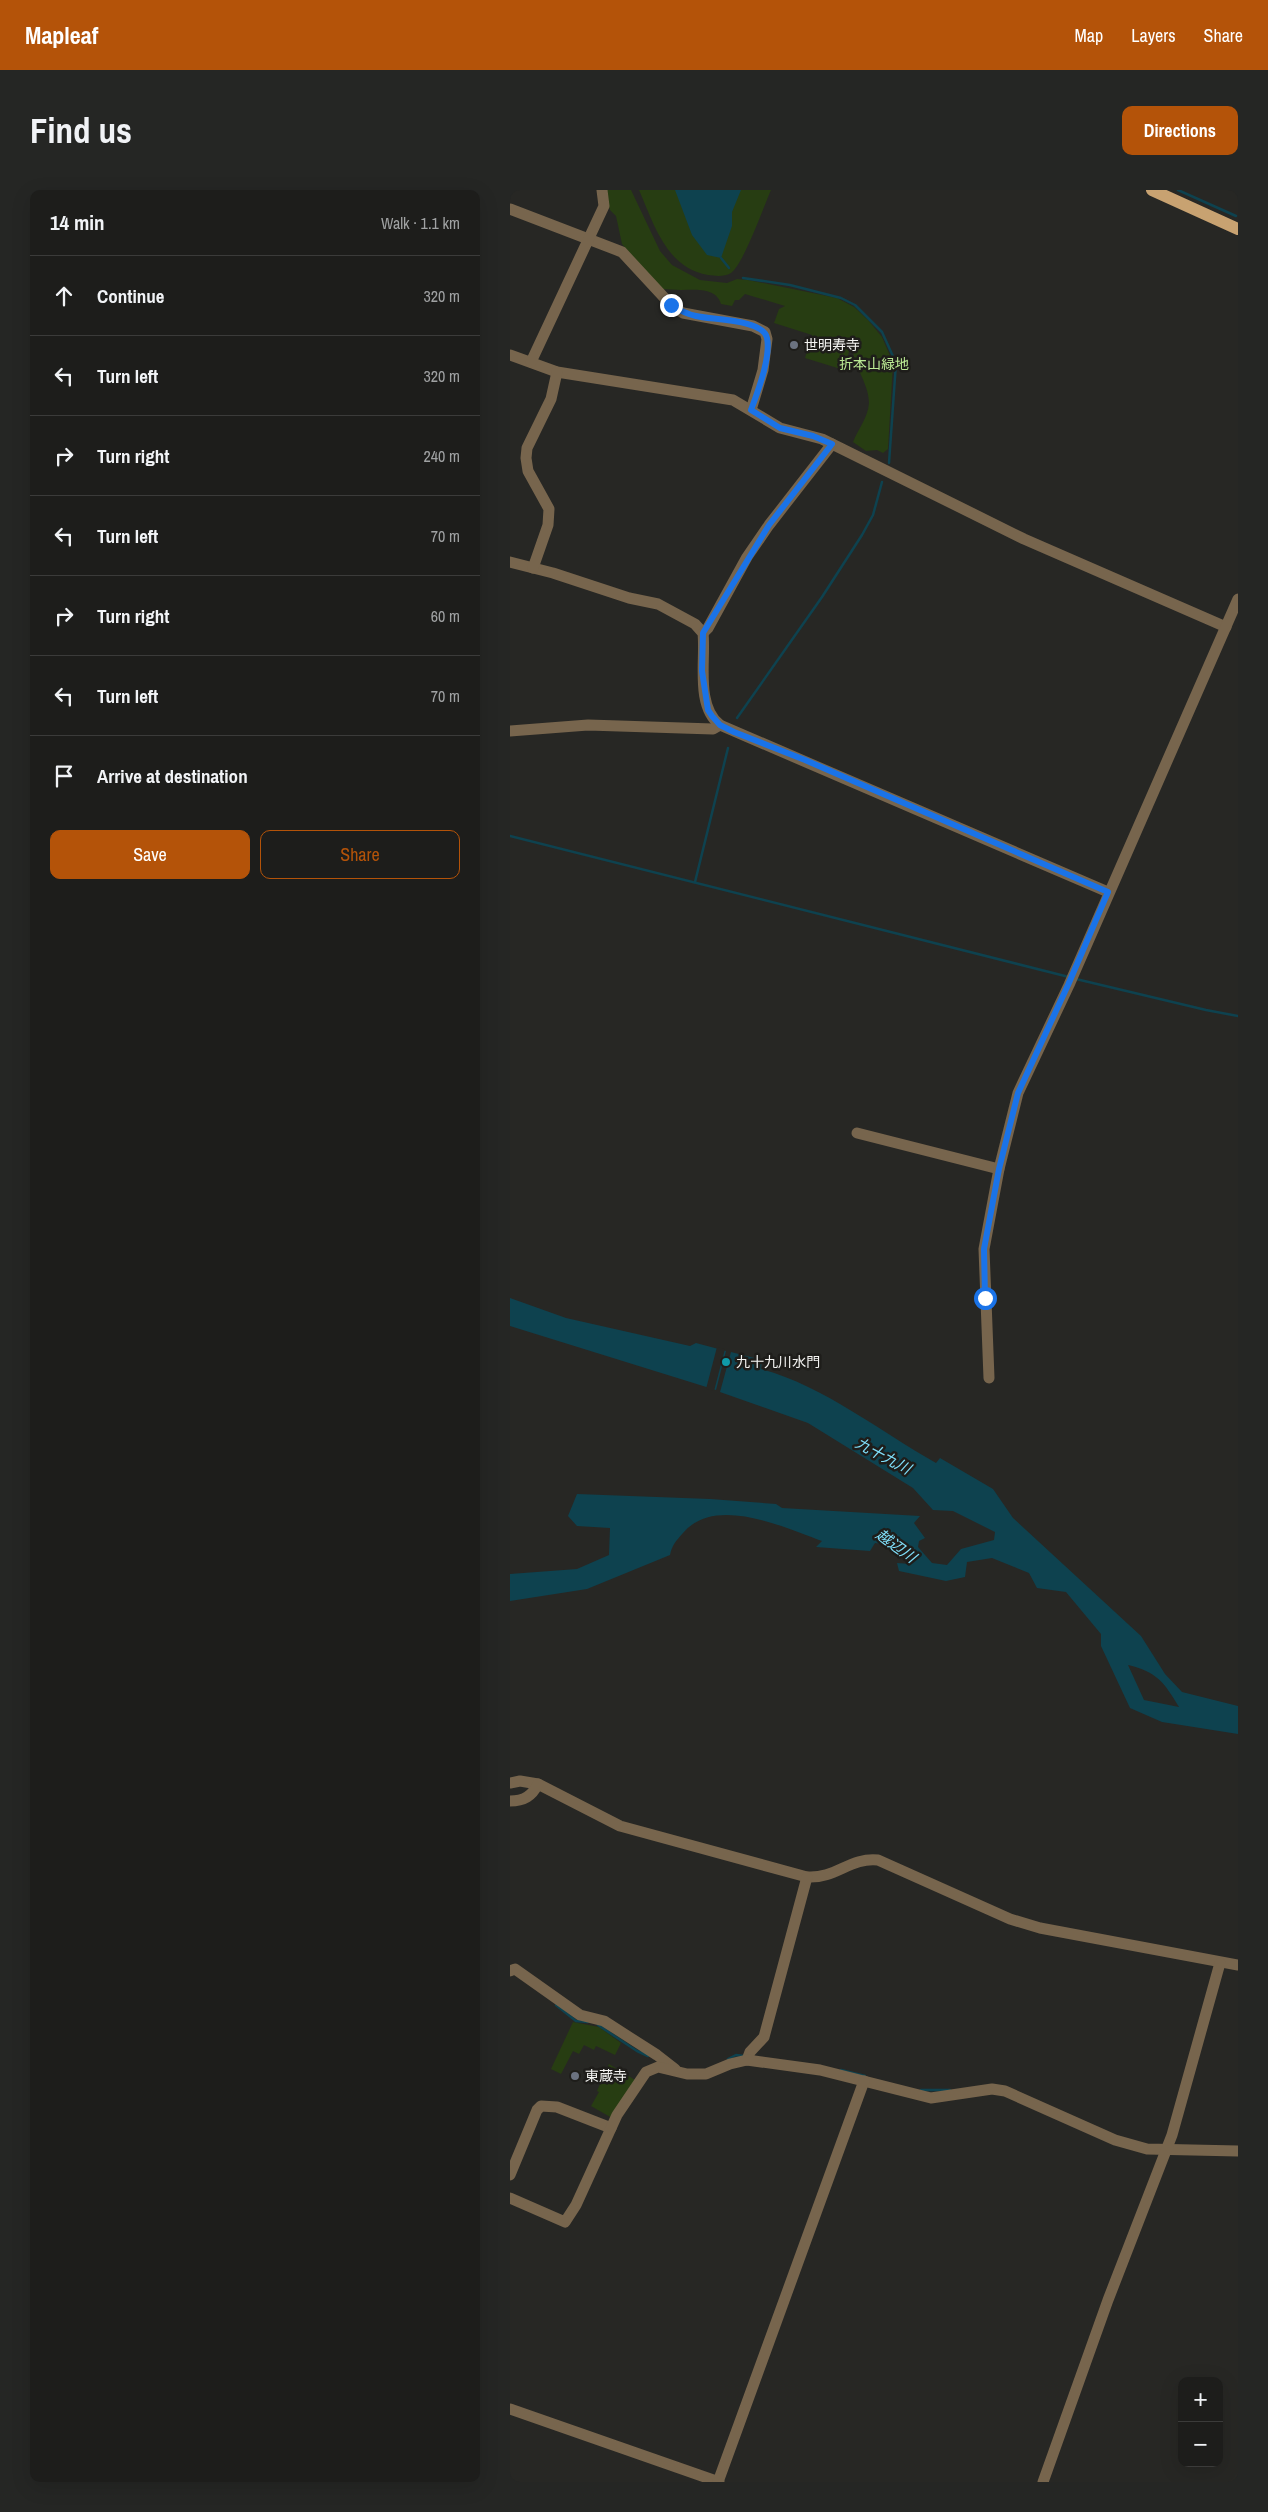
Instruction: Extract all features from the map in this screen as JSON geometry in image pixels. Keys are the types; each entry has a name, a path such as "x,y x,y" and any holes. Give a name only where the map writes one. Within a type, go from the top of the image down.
{"main road":[{"path":"1152,190 1238,229"}],"street":[{"path":"531,362 604,206 602,190"},
{"path":"510,209 590,238 622,252 671,305 683,313 753,326 764,332 767,339 763,370 751,410"},
{"path":"510,355 557,372 713,395 733,400 780,428 813,436 832,444 1024,539 1226,627"},
{"path":"533,568 548,525 548,509 528,470 527,448 550,399 557,372"},
{"path":"832,444 769,525 703,633 702,671 707,702 712,716 720,725 1108,892"},
{"path":"510,562 629,598 658,604 694,624 703,633"},
{"path":"989,1378 984,1249 999,1169 1024,1077 1068,985 1238,599"},
{"path":"510,731 588,726 713,729 720,725"},
{"path":"857,1133 999,1169"},
{"path":"510,1783 520,1781 538,1784 620,1826 807,1877 825,1877 857,1860 878,1860 1010,1918 1033,1926 1238,1965"},
{"path":"510,1801 524,1799 532,1794 538,1784"},
{"path":"747,2060 750,2052 764,2037 807,1877"},
{"path":"1042,2482 1108,2300 1167,2148 1220,1963"},
{"path":"510,1971 515,1969 580,2015 604,2022 657,2055 676,2070"},
{"path":"510,2198 565,2222 576,2205 617,2114 646,2072 658,2067 687,2074 711,2073 730,2064 747,2060 820,2070 930,2098 992,2089 1005,2091 1115,2140 1147,2149 1238,2150"},
{"path":"510,2410 719,2482 864,2081"},
{"path":"510,2175 537,2110 541,2106 557,2107 611,2128"}],"green space":[{"name":"折本山緑地","path":"604,190 631,190 660,251 672,265 700,280 727,283 737,279 748,280 837,298 854,307 882,337 893,363 888,449 883,453 877,450 866,451 853,442 865,419 869,403 866,386 853,355 853,337 844,370 805,358 812,335 774,323 779,309 785,306 745,294 739,300 735,300 732,306 721,304 715,295 710,292 661,289 622,244 616,216 610,210"},
{"path":"639,190 771,190 753,234 736,268 731,273 720,276 694,271 682,264 672,254 656,230"},
{"path":"573,2022 599,2027 621,2043 615,2055 596,2046 594,2050 584,2045 579,2054 573,2051 561,2074 551,2069"},
{"path":"609,2064 635,2080 612,2118 591,2106 599,2092 597,2091"}],"water":[{"path":"675,190 741,190 732,212 732,226 721,258 707,255 692,235"},
{"path":"510,1298 566,1318 690,1346 696,1343 726,1351 716,1390 510,1326"},
{"path":"731,1352 762,1360 761,1369 807,1386 851,1410 936,1463 940,1458 993,1489 1013,1518 1141,1636 1165,1674 1182,1692 1238,1706 1238,1734 1162,1722 1130,1708 1101,1646 1101,1634 1066,1592 1037,1588 1029,1573 992,1558 967,1562 965,1577 946,1581 899,1571 897,1563 911,1564 888,1545 875,1543 870,1551 816,1547 822,1541 769,1522 731,1515 713,1516 697,1522 683,1533 672,1548 670,1555 587,1589 510,1601 510,1574 577,1569 609,1555 610,1528 577,1526 568,1516 577,1494 710,1499 776,1504 782,1508 920,1516 914,1523 925,1538 919,1541 918,1547 932,1563 947,1565 961,1549 994,1540 995,1532 953,1511 933,1510 913,1488 808,1423 720,1392","holes":["1128,1665 1159,1679 1179,1707 1144,1700"]}],"pier":[{"path":"717,1347 725,1349 714,1391 706,1389"}],"waterway":[{"path":"1178,190 1236,216"},
{"path":"721,258 729,268"},
{"path":"743,278 790,285 841,298 855,305 882,332 896,363 889,463"},
{"path":"737,718 822,597 862,535 873,515 882,482"},
{"path":"695,882 728,748"},
{"path":"510,836 1069,977"},
{"path":"1076,979 1238,1016"},
{"path":"556,2005 576,2021 588,2022"},
{"path":"598,2025 637,2051 648,2056"},
{"path":"728,2059 736,2055 744,2056"},
{"path":"841,2070 865,2076"},
{"path":"921,2090 950,2090"}],"place":[{"name":"世明寿寺","path":"794,345"},
{"name":"九十九川水門","path":"726,1362"},
{"name":"東蔵寺","path":"575,2076"}],"route":[{"path":"671,305 683,313 753,326 764,332 767,339 763,370 751,410 780,428 813,436 832,444 795,490 747,557 722,604 703,633 702,671 708,710 716,722 734,732 753,738 909,804 1108,892 1018,1093 999,1169 984,1249 985,1298"}],"water label":[{"name":"九十九川","path":"883,1456"},
{"name":"越辺川","path":"896,1546"}]}
